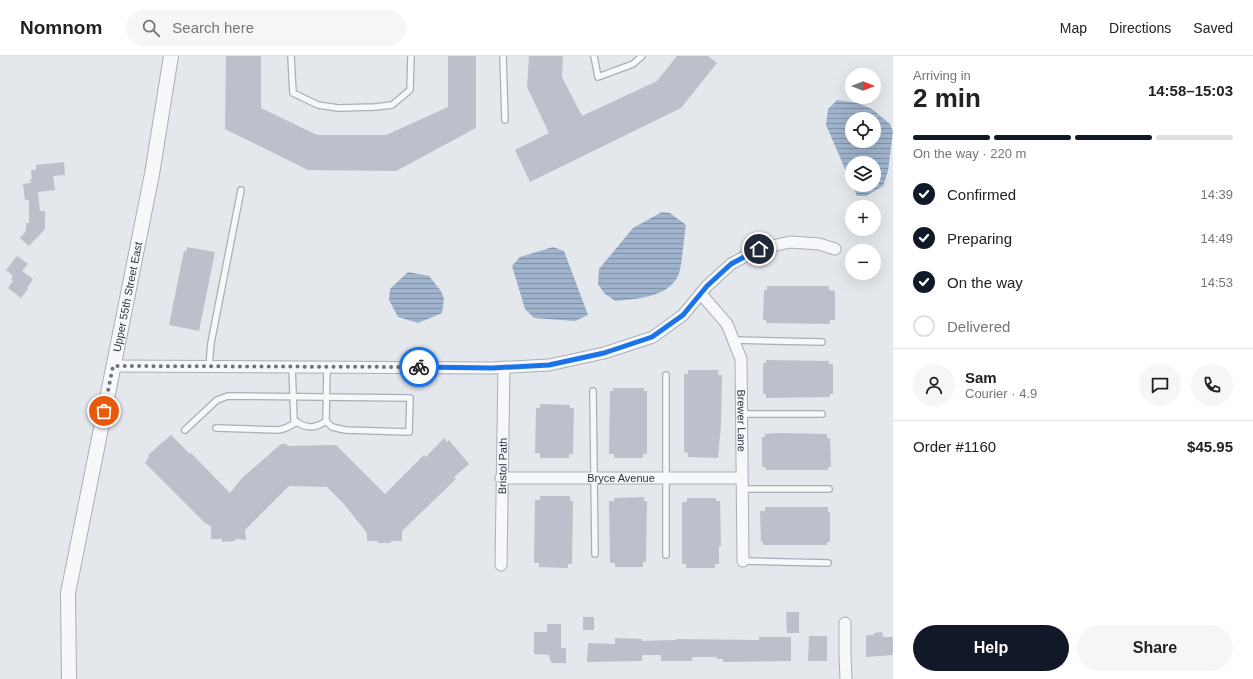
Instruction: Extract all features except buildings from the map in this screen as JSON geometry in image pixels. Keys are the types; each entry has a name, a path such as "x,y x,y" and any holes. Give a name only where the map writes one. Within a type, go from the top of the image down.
{"street":[{"name":"Upper 55th Street East","path":"69,679 68,593 152,174 171,56"},
{"path":"113,366 504,367 549,365 604,353 652,337 683,315 707,286 731,264 759,249 790,242 819,244 835,249"},
{"name":"Brewer Lane","path":"701,294 728,324 741,359 743,561"},
{"name":"Bristol Path","path":"501,565 501,478 504,367"},
{"name":"Bryce Avenue","path":"501,478 741,478"},
{"path":"845,623 844,654 846,679"}],"lane":[{"path":"291,56 293,93 318,105 338,108 375,107 392,104 410,90 411,56"},
{"path":"504,56 505,120"},
{"path":"594,56 598,77 634,64 642,56"},
{"path":"209,366 211,343 241,190"},
{"path":"734,340 822,342"},
{"path":"292,366 294,420 299,425 310,428 319,426 326,421"},
{"path":"185,430 208,407 217,400 228,396 293,396 326,397 410,398 409,432 345,430 332,427 326,421 326,397 327,367"},
{"path":"666,375 666,555"},
{"path":"593,390 595,554"},
{"path":"741,414 822,414"},
{"path":"216,428 278,430 286,428 296,422"},
{"path":"742,489 829,489"},
{"path":"743,561 828,563"}],"water":[{"path":"837,100 845,101 845,104 860,104 876,112 845,112 845,148 881,148 881,116 890,124 893,131 888,171 883,186 881,187 881,156 845,156 845,169 826,125 828,109"},
{"path":"855,192 873,192 866,196 857,196"},
{"path":"662,212 670,213 686,225 682,259 678,276 673,283 659,293 641,298 615,301 604,293 598,284 599,269 633,228"},
{"path":"553,247 564,251 588,315 575,321 534,318 525,309 512,266 520,257"},
{"path":"408,272 429,276 441,291 444,299 442,313 418,323 398,317 389,300 390,289"}],"way so far":[{"path":"104,411 113,366 419,367"}],"route":[{"path":"419,367 492,368 549,365 604,353 652,337 683,315 707,286 731,264 759,249"}]}
